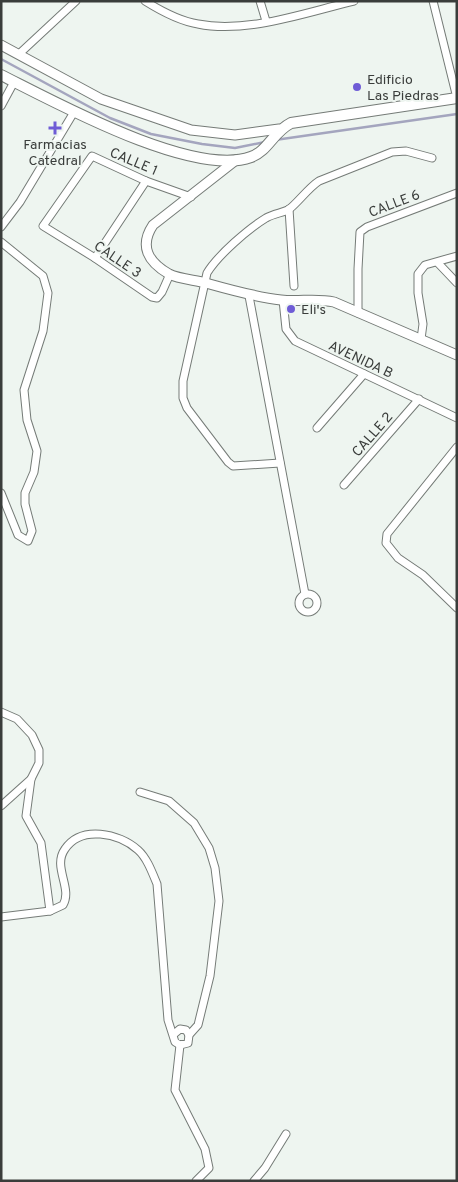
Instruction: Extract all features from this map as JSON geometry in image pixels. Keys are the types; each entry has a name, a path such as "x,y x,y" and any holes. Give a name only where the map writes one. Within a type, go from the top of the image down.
{"main road":[{"path":"1,75 127,136 202,157 236,160 253,156 266,146 277,132 291,123 457,98"}],"street":[{"path":"18,54 76,1"},
{"path":"145,1 165,14 198,24 232,27 354,1"},
{"path":"260,1 266,21"},
{"path":"433,1 457,98"},
{"path":"1,45 101,99 191,130 234,135 277,132"},
{"path":"1,106 14,82"},
{"path":"1,227 20,202 74,112"},
{"path":"280,464 233,466 228,462 185,403 183,381 204,283 214,263 257,224 277,212 289,209 308,187 318,181 392,152 406,151 432,158"},
{"name":"CALLE 1","path":"43,226 92,156 146,181 191,197"},
{"path":"236,160 153,225 146,235 147,252 170,274 249,296 284,300 318,299 334,302 457,355"},
{"path":"95,258 146,181"},
{"name":"CALLE 6","path":"358,313 360,232 368,227 457,193"},
{"path":"289,209 294,286"},
{"name":"CALLE 3","path":"43,226 95,258 152,297 157,298 162,292 170,274"},
{"path":"1,242 43,276 48,293 43,331 24,390 27,420 37,451 34,472 25,492 25,504 32,531 28,541 18,536 1,493"},
{"path":"421,339 424,324 418,293 418,274 425,266 457,256"},
{"path":"438,263 457,283"},
{"path":"249,296 305,594"},
{"name":"AVENIDA B","path":"284,300 286,329 291,338 457,418"},
{"path":"317,428 364,374"},
{"name":"CALLE 2","path":"344,485 419,399"},
{"path":"457,447 387,534 387,547 407,565 423,575 457,608"},
{"path":"1,712 17,719 32,734 39,750 39,763 32,779 26,816 41,842 50,911"},
{"path":"1,806 32,779"},
{"path":"140,792 169,801 194,823 209,848 215,868 220,901 210,976 198,1025 189,1035 188,1043 180,1045"},
{"path":"1,917 50,911 63,905 65,901 59,859 65,848 82,836 107,834 123,840 139,851 151,867 157,884 168,1020 174,1034 174,1040 180,1045"},
{"path":"174,1034 180,1029 186,1030 189,1035"},
{"path":"180,1045 175,1090 205,1149 209,1168 196,1181"},
{"path":"254,1181 265,1168 286,1134"}],"waterway":[{"path":"1,59 110,118 151,134 235,148 265,142"},
{"path":"275,140 457,114"}],"place":[{"name":"Edificio Las Piedras","path":"357,87"},
{"name":"Farmacias Catedral","path":"55,128"},
{"name":"Eli's","path":"291,309"}]}
